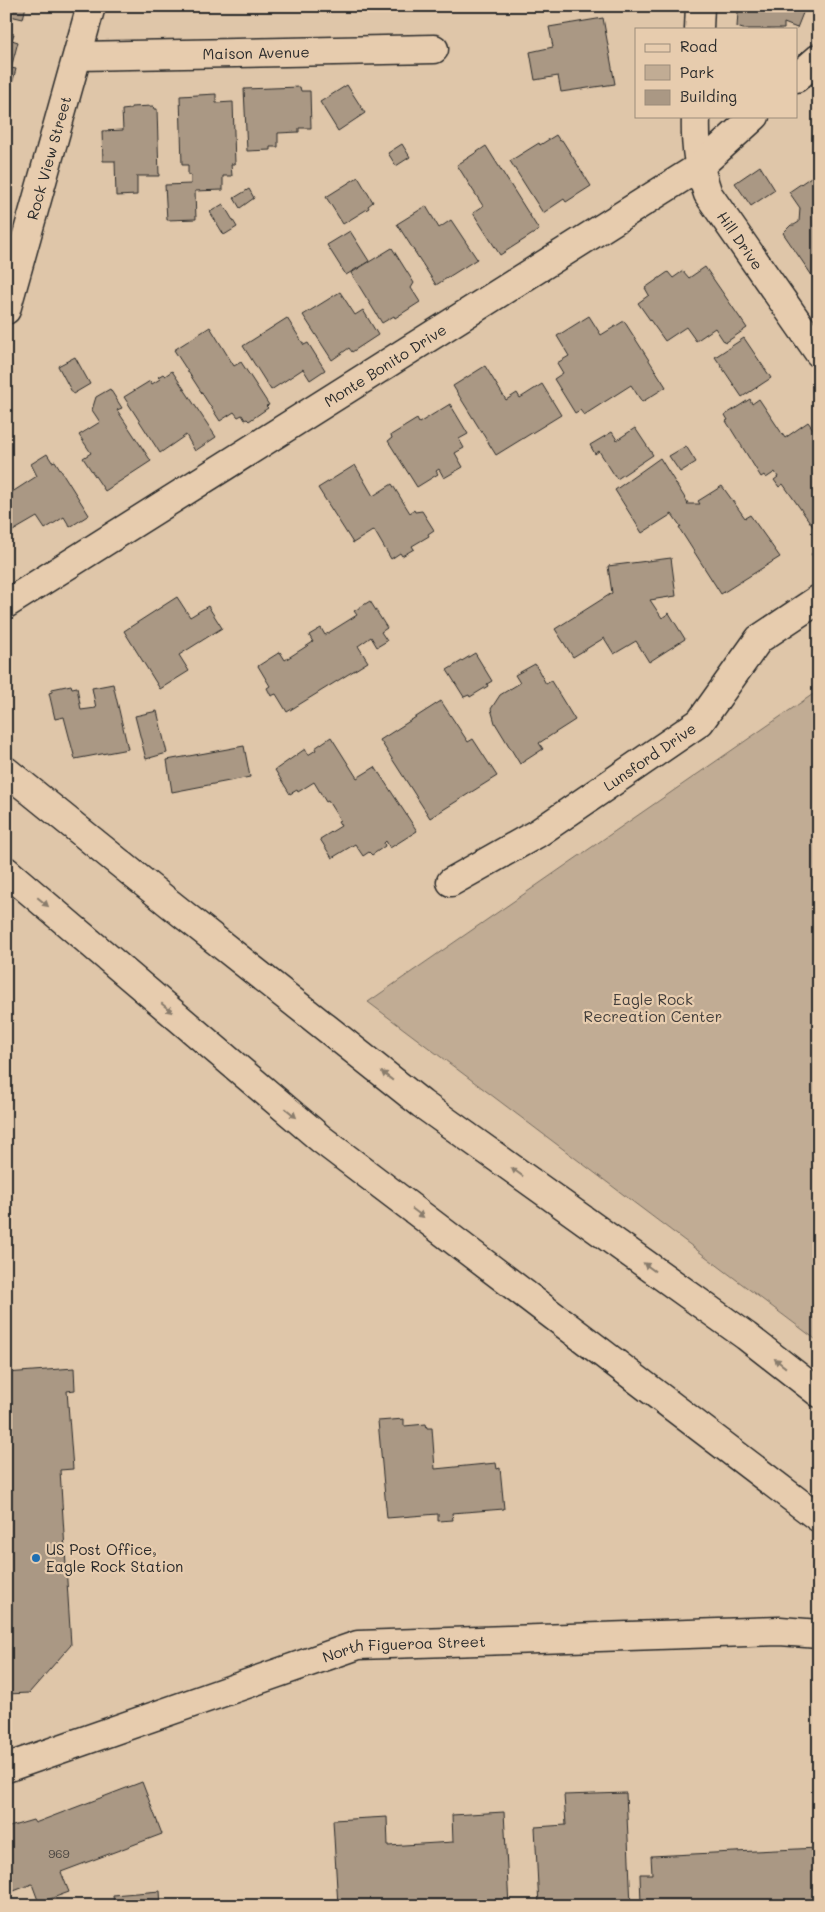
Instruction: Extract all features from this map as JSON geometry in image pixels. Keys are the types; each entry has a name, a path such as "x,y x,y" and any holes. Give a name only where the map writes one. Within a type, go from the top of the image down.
{"main road":[{"name":"Rock View Street","path":"6,310 92,6"},
{"path":"699,28 700,6"},
{"name":"Maison Avenue","path":"78,56 434,49"},
{"path":"798,76 819,58"},
{"name":"Hill Drive","path":"696,118 699,168 708,194 819,353"},
{"name":"Monte Bonito Drive","path":"6,604 699,168 753,118"},
{"name":"Lunsford Drive","path":"451,882 538,833 700,722 759,639 819,599"},
{"path":"6,771 169,904 422,1104 746,1336 819,1393"},
{"path":"6,871 321,1139 813,1514"},
{"name":"North Figueroa Street","path":"6,1768 358,1646 780,1631 819,1634"}],"green space":[{"name":"Eagle Rock Recreation Center","path":"819,690 819,1342 368,1002"}],"building":[{"path":"6,6 26,6 23,19 6,15"},
{"path":"738,6 801,6 805,8 797,28 784,23 784,28 740,28 737,27"},
{"path":"603,18 615,84 561,92 558,76 535,80 530,52 553,47 549,27"},
{"path":"6,32 14,34 12,40 18,42 11,68 16,69 9,95 6,94"},
{"path":"347,85 365,113 338,131 320,102"},
{"path":"300,87 301,91 310,91 311,128 299,128 299,132 278,133 278,147 270,147 270,150 247,151 244,89"},
{"path":"216,94 216,103 233,102 235,164 231,164 232,176 223,176 223,190 195,191 196,219 167,220 165,185 191,184 191,175 188,175 188,165 182,165 180,96"},
{"path":"153,106 154,109 157,109 159,176 137,176 137,195 116,196 115,161 103,161 102,131 123,130 122,110 131,109 131,107"},
{"path":"556,135 560,141 562,140 591,186 566,202 564,199 543,213 510,161"},
{"path":"402,144 410,157 396,166 388,153"},
{"path":"486,146 539,230 500,255 473,213 483,206 457,165"},
{"path":"760,166 775,190 751,206 735,183"},
{"path":"358,177 373,202 368,206 369,208 343,224 326,197"},
{"path":"811,177 819,188 819,277 815,280 783,233 791,225 799,222 800,208 789,192"},
{"path":"249,189 254,198 240,208 234,198"},
{"path":"223,204 237,227 224,235 210,212"},
{"path":"426,206 439,228 451,220 477,259 436,285 397,224"},
{"path":"350,231 369,261 346,275 327,245"},
{"path":"392,248 414,283 411,288 420,302 395,318 394,316 382,323 351,273"},
{"path":"705,267 747,328 725,343 715,328 696,341 686,327 665,341 638,303 649,295 645,288 668,272 673,278 683,271 689,278"},
{"path":"340,292 355,315 363,310 378,335 352,352 349,348 332,360 303,315"},
{"path":"589,316 601,335 624,321 666,387 642,402 631,385 584,415 580,410 575,413 554,379 563,373 557,363 569,356 557,336"},
{"path":"287,318 304,345 308,343 325,370 310,380 303,369 271,390 243,346"},
{"path":"210,327 234,366 241,362 269,405 266,406 268,408 249,421 245,420 242,415 238,417 234,412 220,421 174,350"},
{"path":"744,338 771,378 742,397 715,357"},
{"path":"75,357 90,384 73,394 58,366"},
{"path":"485,366 506,400 517,393 520,398 542,384 561,415 496,455 453,386"},
{"path":"172,371 216,437 195,451 186,435 160,453 124,397 150,381 152,384 160,379 158,377 163,374 165,376"},
{"path":"110,389 122,408 117,410 151,461 105,491 83,458 91,453 79,435 100,422 92,410 96,397"},
{"path":"750,399 752,404 759,399 785,438 808,422 819,437 819,535 783,484 779,487 774,480 778,477 775,472 766,478 764,475 761,477 726,421 728,420 725,415"},
{"path":"450,404 468,434 459,439 464,448 455,453 463,467 444,478 439,469 436,471 438,474 417,487 388,441 392,438 391,435 417,419 419,423"},
{"path":"635,428 653,455 617,479 599,451 595,454 590,445 612,432 617,440"},
{"path":"686,446 696,462 680,472 669,456"},
{"path":"47,454 52,462 55,461 89,515 70,527 64,517 45,529 37,517 6,535 6,496 37,476 31,464"},
{"path":"660,458 687,504 700,504 698,501 722,486 745,518 750,515 780,557 721,594 672,514 642,533 615,490"},
{"path":"355,465 373,496 392,484 410,513 414,510 415,512 422,511 434,530 428,534 429,536 412,546 414,549 402,556 400,553 391,559 374,530 353,543 318,488"},
{"path":"819,549 819,564 811,554"},
{"path":"671,558 676,596 650,600 662,618 669,613 685,639 649,662 636,641 614,654 604,638 573,657 555,629 612,593 608,566"},
{"path":"177,597 190,617 208,606 222,628 179,655 189,671 160,689 124,631"},
{"path":"370,601 387,628 381,632 387,641 377,647 371,637 358,646 368,662 287,712 276,694 271,696 267,688 270,686 258,666 280,652 285,660 313,642 309,635 321,628 325,635 357,615 354,611"},
{"path":"475,653 492,681 487,684 488,686 470,697 469,695 464,697 447,670"},
{"path":"535,664 546,684 551,681 575,720 539,743 543,749 520,764 495,723 491,709 500,695 520,683 515,675"},
{"path":"113,684 128,749 75,759 64,717 55,719 49,693 52,692 52,689 71,685 72,688 77,687 81,710 96,708 92,688"},
{"path":"441,701 468,742 473,739 497,776 430,818 380,740"},
{"path":"157,711 167,753 146,759 135,716"},
{"path":"331,737 357,778 375,767 417,831 390,848 386,841 384,843 385,846 372,855 369,852 363,856 355,844 332,858 320,839 341,826 338,821 340,820 328,801 326,802 314,782 298,792 297,790 290,794 275,770 305,749 308,755"},
{"path":"244,746 250,777 172,792 167,760"},
{"name":"US Post Office, Eagle Rock Station","path":"74,1368 75,1390 67,1391 73,1469 60,1470 71,1645 29,1693 6,1694 6,1373"},
{"path":"404,1419 404,1426 426,1424 427,1428 432,1428 435,1469 496,1463 497,1469 500,1468 504,1509 452,1513 453,1520 438,1521 438,1514 387,1518 378,1421"},
{"path":"142,1782 162,1834 61,1872 69,1892 39,1903 32,1884 6,1894 6,1828 33,1820 35,1823"},
{"path":"626,1793 631,1906 539,1906 535,1827 566,1825 564,1795"},
{"path":"504,1812 509,1906 338,1906 333,1820 387,1817 388,1846 453,1842 452,1815"},
{"path":"818,1848 819,1906 655,1906 654,1903 641,1904 640,1874 652,1874 651,1856"},
{"path":"160,1891 161,1906 114,1906 113,1895"}],"place":[{"name":"US Post Office, Eagle Rock Station","path":"36,1558"}]}
